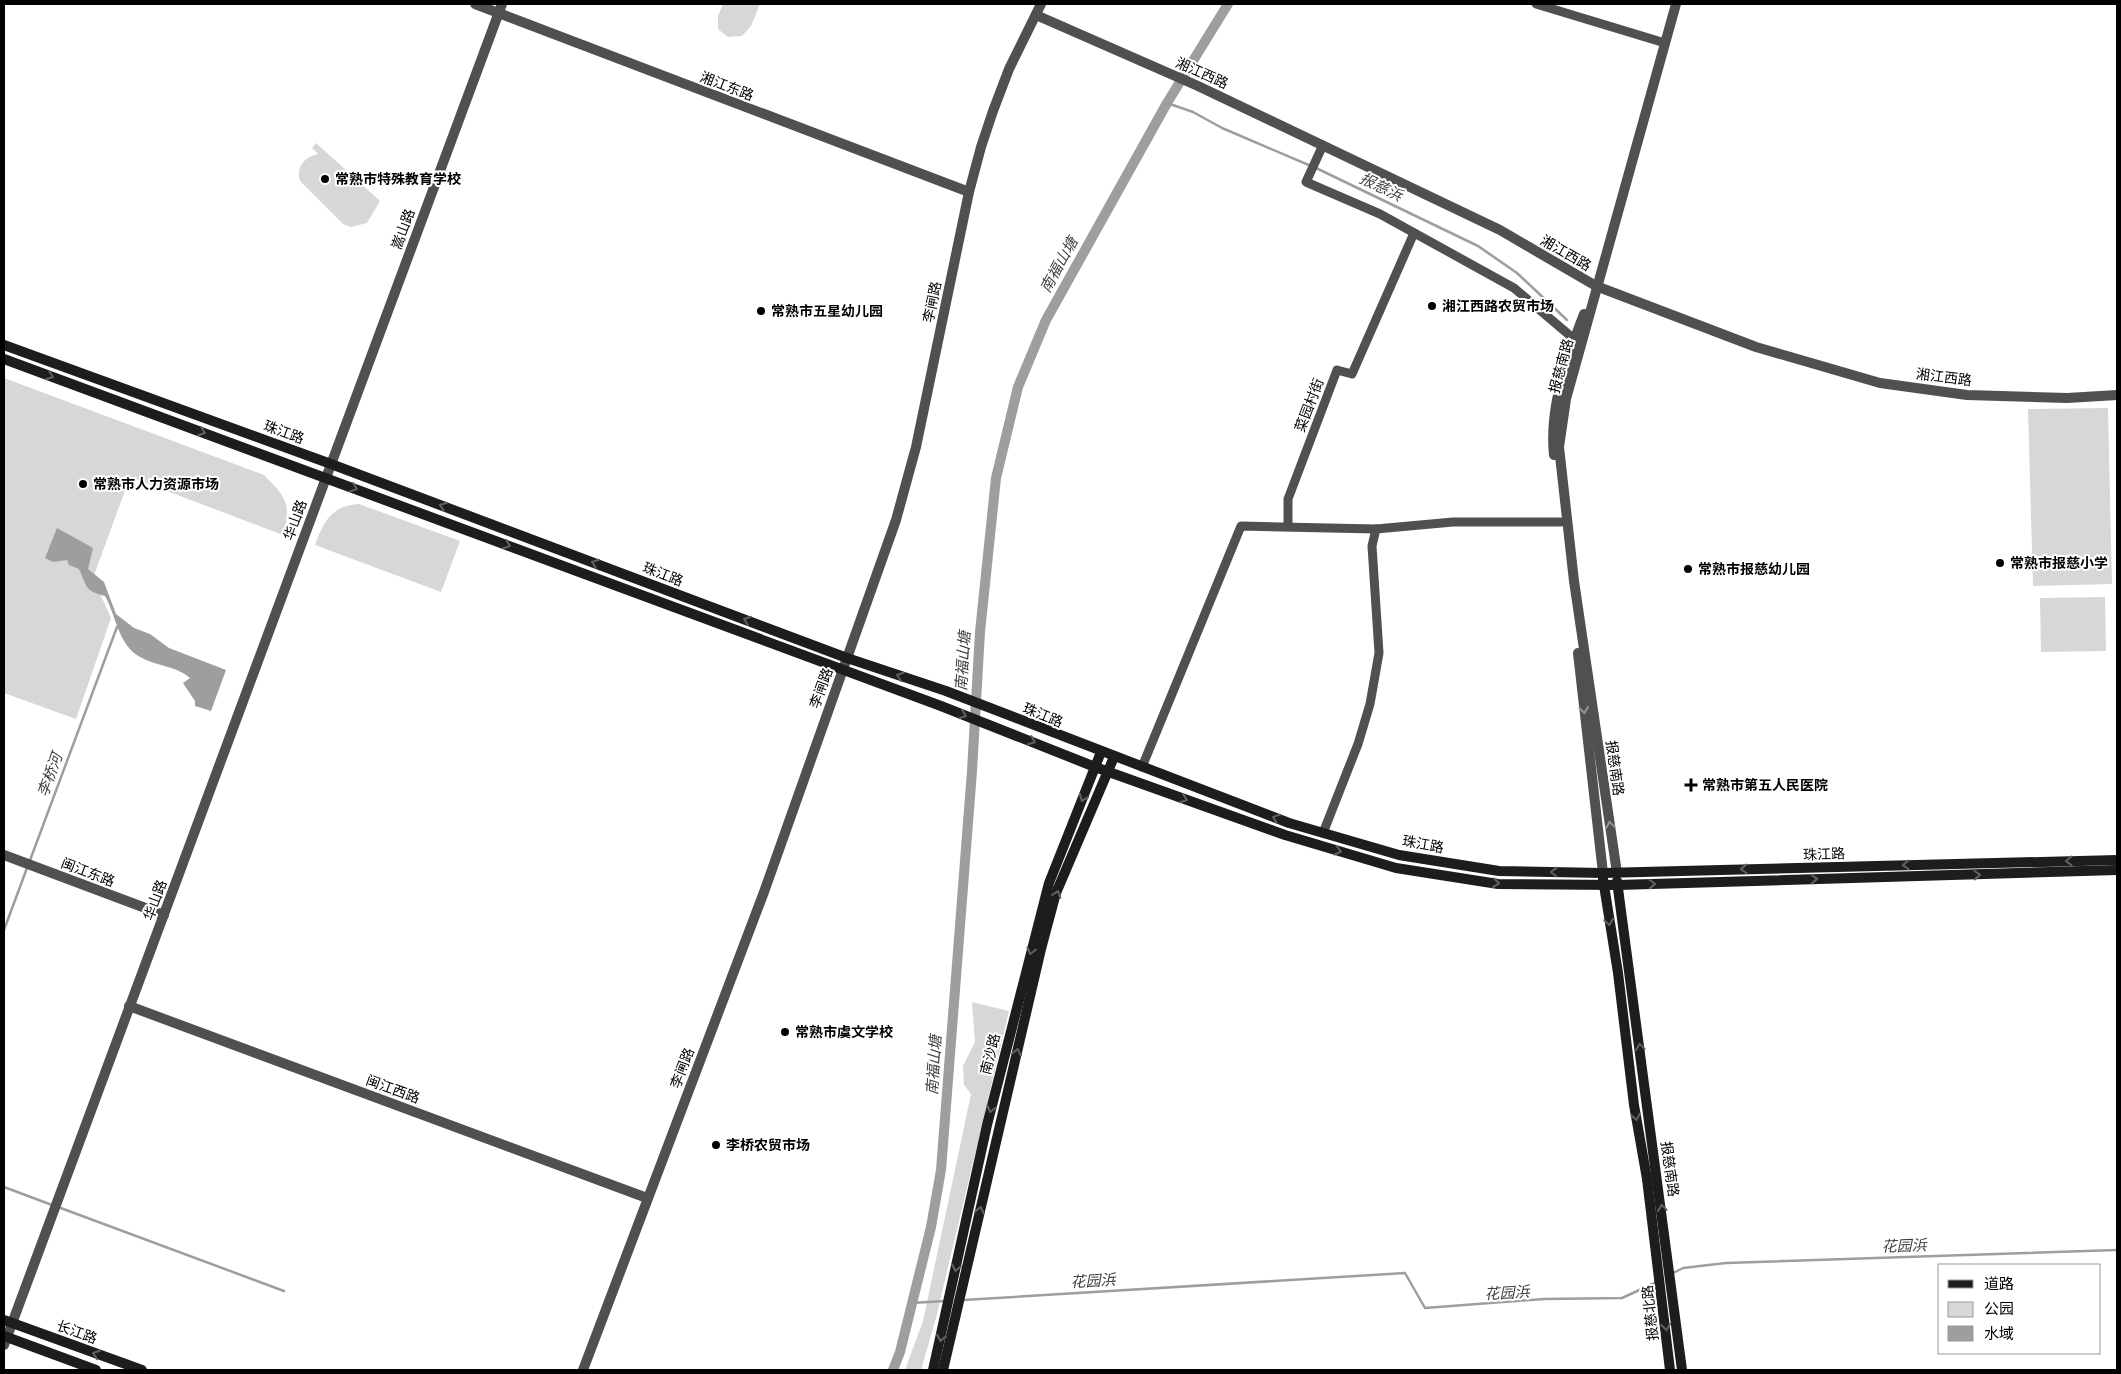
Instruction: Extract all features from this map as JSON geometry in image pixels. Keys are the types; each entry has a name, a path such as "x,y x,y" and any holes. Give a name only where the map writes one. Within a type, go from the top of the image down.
{"main road":[{"name":"珠江路","path":"4,345 331,464 847,658 992,709 1289,823 1399,854 1499,871 1602,873 2117,860"},
{"name":"珠江路","path":"4,359 986,723 1108,771 1285,835 1396,868 1498,884 1603,885 2117,870"},
{"name":"南沙路","path":"956,1292 986,1125 1048,883 1101,752"},
{"name":"南沙路","path":"933,1370 956,1292 1056,893 1114,757"},
{"name":"报慈南路","path":"1602,873 1657,1253"},
{"name":"报慈南路","path":"1617,873 1668,1257"},
{"name":"报慈北路","path":"1657,1253 1670,1370"},
{"name":"报慈北路","path":"1668,1257 1682,1370"},
{"name":"南沙路","path":"943,1370 952,1306"},
{"name":"长江路","path":"8,1322 142,1370"},
{"name":"长江路","path":"5,1339 96,1370"}],"street":[{"name":"湘江东路","path":"475,4 970,192"},
{"name":"嵩山路","path":"331,464 502,4"},
{"name":"李闸路","path":"583,1370 758,908 896,520 916,447 970,192 992,111 1009,69 1041,4"},
{"path":"1536,4 1665,43"},
{"name":"报慈南路","path":"1617,873 1574,581 1559,447 1566,399 1676,4"},
{"name":"湘江西路","path":"1036,14 1198,86 1500,230 1596,286 1756,347 1880,383 1967,395 2067,398 2117,395"},
{"path":"1323,145 1306,182 1380,214 1514,288 1574,339"},
{"name":"菜园村街","path":"1288,526 1288,498 1337,370 1352,374 1414,233"},
{"name":"报慈南路","path":"1596,286 1589,298 1574,339 1558,398 1552,438 1593,776 1602,873"},
{"name":"华山路","path":"5,1339 8,1322 56,1206 331,464"},
{"path":"1142,767 1241,526 1376,530 1454,522 1561,522"},
{"path":"1324,833 1358,744 1370,704 1379,653 1372,546 1376,530"},
{"name":"闽江东路","path":"4,855 164,915"},
{"name":"闽江西路","path":"129,1006 647,1198"}],"green space":[{"path":"723,4 760,4 751,26 742,36 728,37 718,29 718,16"},
{"path":"316,143 380,201 367,223 351,227 343,224 300,181 299,171 302,163 313,155 318,154 312,148"},
{"path":"4,378 264,475 278,489 287,508 283,535 130,477 93,578 111,618 76,719 4,693"},
{"path":"2108,408 2112,584 2033,586 2028,409"},
{"path":"359,504 460,541 441,592 315,545 325,522 330,516 349,505"},
{"path":"2105,597 2106,651 2041,652 2040,598"},
{"path":"972,1002 1009,1011 936,1318 921,1370 905,1370 923,1321 971,1094 964,1085 963,1066 975,1042"}],"water":[{"path":"57,528 93,548 88,569 104,582 116,614 134,628 150,634 169,648 226,670 211,711 195,706 195,701 183,683 190,678 185,674 173,668 146,660 133,652 118,629 105,596 93,592 87,587 79,569 69,565 67,560 53,562 45,558"}],"waterway":[{"name":"南福山塘","path":"893,1370 900,1352 931,1227 941,1170 972,771 980,632 996,478 1018,387 1046,320 1167,103 1228,4"},
{"name":"报慈浜","path":"1167,103 1193,112 1222,128 1311,166"},
{"name":"报慈浜","path":"1316,168 1478,246 1517,273 1567,320"},
{"name":"李桥河","path":"29,863 117,627"},
{"name":"李桥河","path":"4,930 27,868"},
{"path":"4,1187 52,1205"},
{"path":"58,1207 284,1291"},
{"name":"花园浜","path":"1673,1273 1683,1268 1726,1263 2117,1250"},
{"name":"花园浜","path":"963,1300 1405,1273 1425,1308 1544,1299 1622,1298 1657,1282"},
{"name":"花园浜","path":"911,1303 945,1301"}],"place":[{"name":"常熟市特殊教育学校","path":"325,179"},
{"name":"湘江西路农贸市场","path":"1432,306"},
{"name":"常熟市五星幼儿园","path":"761,311"},
{"name":"常熟市人力资源市场","path":"83,484"},
{"name":"常熟市报慈小学","path":"2000,563"},
{"name":"常熟市报慈幼儿园","path":"1688,569"},
{"name":"常熟市第五人民医院","path":"1691,785"},
{"name":"常熟市虞文学校","path":"785,1032"},
{"name":"李桥农贸市场","path":"716,1145"}]}
